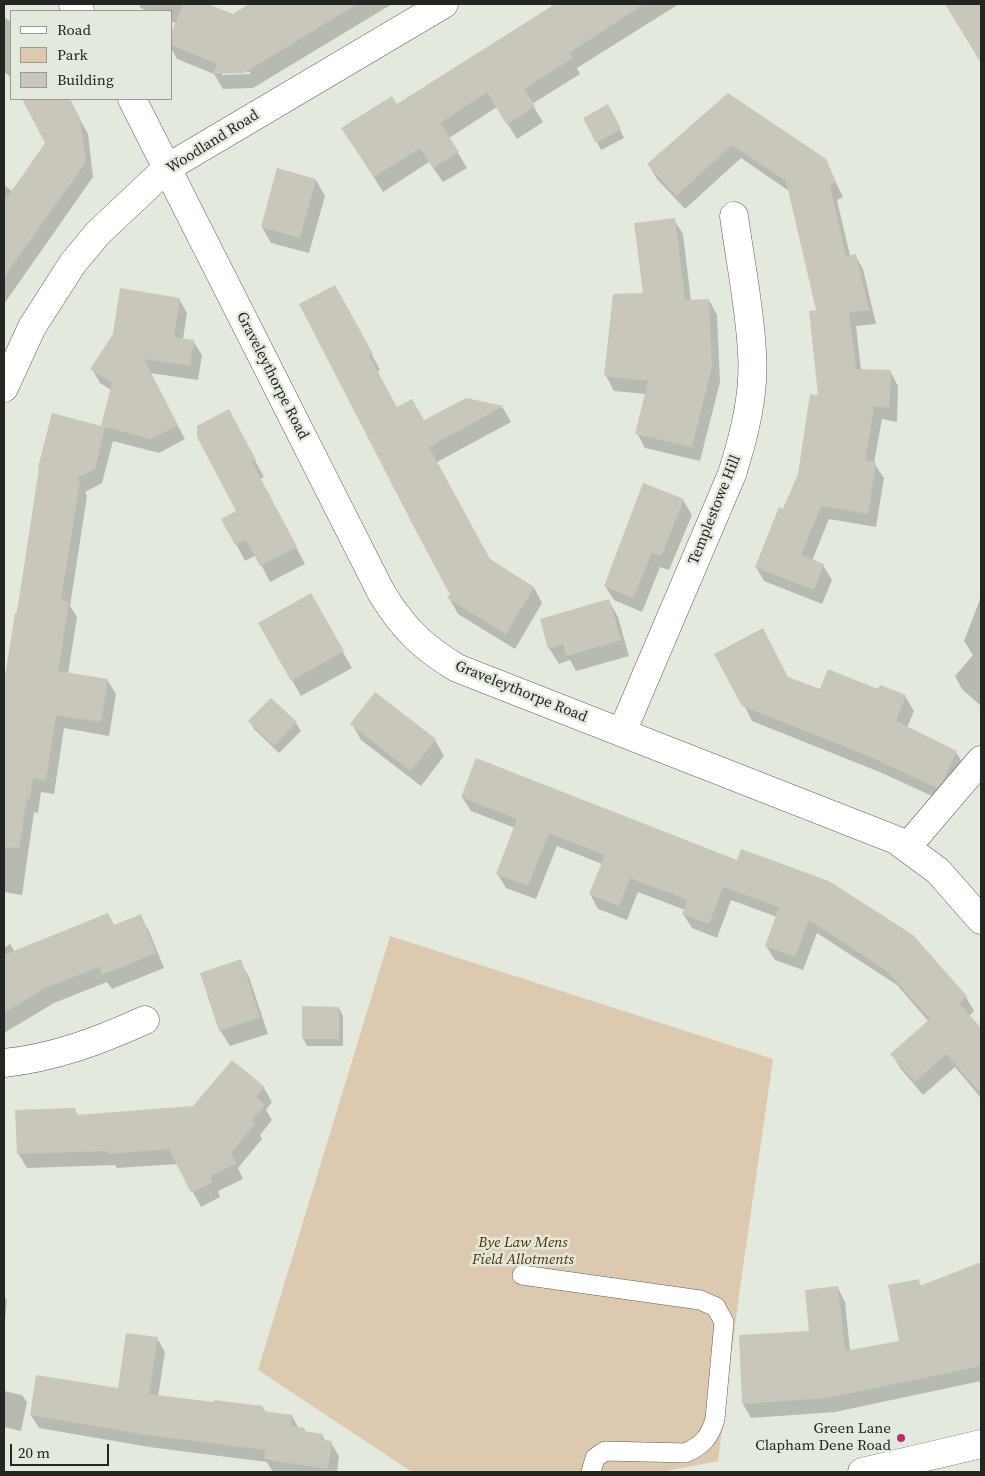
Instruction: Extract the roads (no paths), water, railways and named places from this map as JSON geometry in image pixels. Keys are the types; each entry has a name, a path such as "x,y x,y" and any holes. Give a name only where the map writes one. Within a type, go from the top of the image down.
{"street":[{"name":"Woodland Road","path":"4,388 32,327 73,263 98,233 167,168 444,4"},
{"name":"Graveleythorpe Road","path":"133,100 381,592 395,615 413,636 434,654 457,668 872,830 906,847 938,871 981,920"},
{"name":"Templestowe Hill","path":"622,732 732,474 748,415 752,354 734,216"},
{"path":"906,847 981,760"},
{"path":"4,1063 47,1056 78,1047 144,1020"},
{"path":"862,1472 981,1444"}],"lane":[{"path":"522,1275 700,1300 716,1307 724,1322 715,1419 712,1431 705,1441 696,1449 685,1453 605,1451 595,1458 592,1463 592,1472"}],"place":[{"name":"Green Lane Clapham Dene Road","path":"901,1438"}],"park label":[{"name":"Bye Law Mens Field Allotments","path":"523,1252"}]}
